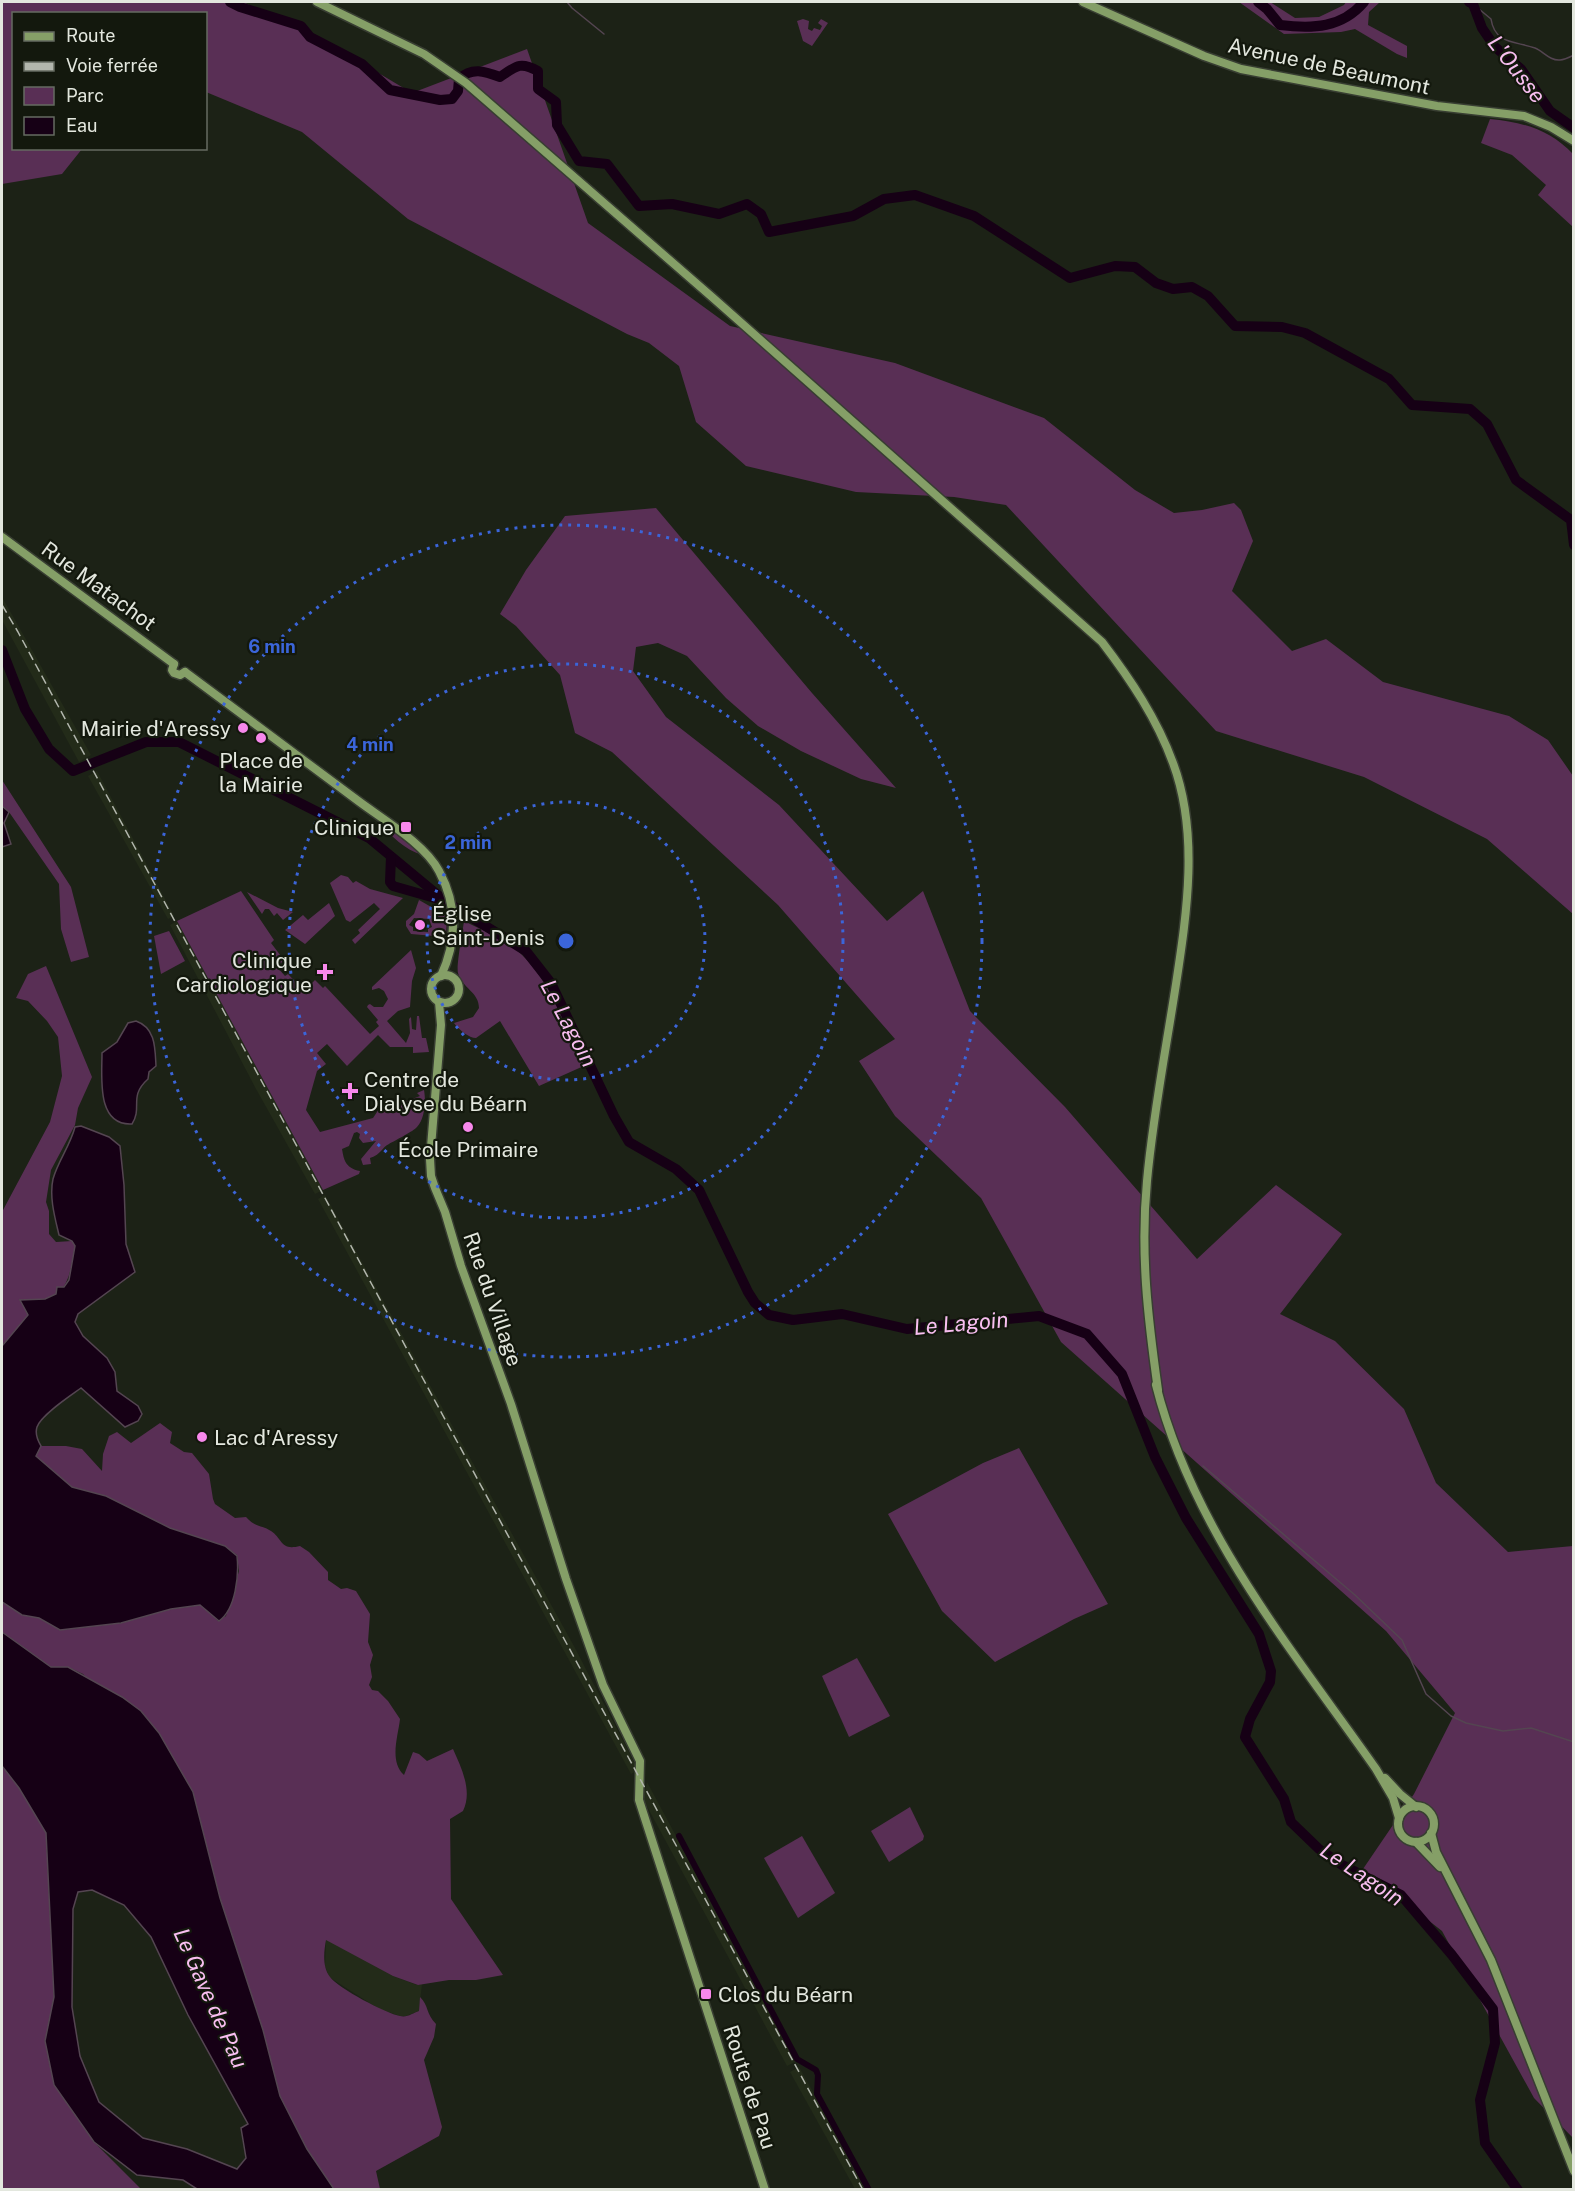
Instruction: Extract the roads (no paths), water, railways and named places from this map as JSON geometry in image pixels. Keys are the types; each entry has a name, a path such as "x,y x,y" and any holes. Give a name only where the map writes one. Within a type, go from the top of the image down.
{"main road":[{"path":"317,2 424,54 466,83 1085,633 1121,667 1158,728 1174,764 1183,799 1188,845 1184,933 1147,1180 1143,1246 1146,1299 1158,1390 1186,1474 1203,1511 1236,1568 1376,1769 1393,1798 1399,1818 1398,1828 1401,1833 1410,1841 1422,1841 1434,1828 1432,1817 1425,1809 1416,1806 1400,1794 1376,1769"},
{"path":"325,2 352,19"},
{"name":"Avenue de Beaumont","path":"1083,2 1204,56 1241,69 1437,106 1524,116 1551,127 1574,141"},
{"name":"Rue Matachot","path":"2,537 174,664 172,670 175,674 180,675 184,672 415,844 439,871 450,898 453,915 450,957"},
{"path":"441,976 450,957"},
{"path":"450,957 460,988 459,994 450,1003 438,1002 431,993 433,981 441,976 449,975 455,978"},
{"name":"Rue du Village","path":"438,1002 441,1024 430,1159 431,1176 511,1404 566,1579 603,1685 640,1761 639,1800 679,1927"},
{"name":"Rue du Village","path":"441,1024 450,1003"},
{"path":"1399,1818 1406,1810 1416,1806"},
{"path":"1431,1833 1436,1852 1491,1960 1574,2170"},
{"path":"1416,1842 1430,1855 1453,1884"},
{"name":"Route de Pau","path":"679,1927 765,2190"}],"water":[{"path":"2,806 9,812 4,823 11,844 2,847"},
{"path":"136,1021 143,1024 151,1034 155,1046 156,1066 149,1072 148,1079 139,1091 132,1124 120,1123 112,1117 104,1098 102,1053 117,1042 128,1023"},
{"path":"81,1126 109,1137 120,1146 126,1244 135,1272 78,1314 75,1322 83,1336 107,1358 115,1372 117,1391 138,1406 142,1414 138,1421 125,1427 81,1388 56,1406 40,1422 36,1432 41,1446 36,1456 72,1487 106,1496 170,1528 225,1546 237,1556 237,1582 233,1600 225,1616 219,1621 200,1605 171,1609 121,1623 60,1630 39,1618 22,1615 2,1602 2,1346 28,1315 20,1300 45,1299 56,1294 57,1287 64,1287 69,1280 75,1246 72,1241 59,1235 53,1207 52,1186 55,1172 75,1127"},
{"name":"Le Gave de Pau","path":"2,1632 51,1667 68,1667 122,1697 141,1711 159,1733 193,1792 220,1898 263,2030 280,2096 307,2149 334,2189 197,2189 183,2180 137,2175 94,2142 54,2085 45,2041 54,1997 46,1833 19,1788 2,1766","holes":["92,1890 124,1905 151,1937 188,2015 248,2124 241,2128 246,2158 237,2169 187,2149 143,2138 99,2102 80,2056 72,2007 73,1909 78,1892"]}],"waterway":[{"path":"230,2 301,26 310,37 362,64 390,90 440,100 452,99 458,91 459,79 469,73 483,72 500,77 518,66 532,68 538,71 538,89 556,102 557,125 579,161 607,164 639,206 672,204 719,214 747,204 761,214 769,232 853,216 884,199 915,195 974,216 1070,278 1115,266 1135,267 1156,283 1173,289 1192,287 1208,296 1235,326 1282,327 1305,333 1389,379 1412,405 1470,409 1487,424 1516,480 1571,520 1574,545"},
{"path":"567,2 604,34"},
{"name":"L'Ousse","path":"1258,2 1280,25 1304,27 1336,22 1355,11 1364,2"},
{"name":"L'Ousse","path":"1469,2 1473,4 1482,28 1495,47 1521,69 1550,111 1574,128"},
{"path":"1473,4 1491,19 1497,34 1507,41 1535,48 1556,60 1563,60 1574,55"},
{"name":"Le Lagoin","path":"2,650 25,709 49,749 73,771 146,742 179,742 369,838 445,901 526,951 551,983 614,1116 629,1142 676,1169 699,1190 748,1292 755,1303 769,1315 793,1320 842,1314 907,1329 1039,1316 1087,1334 1122,1374 1155,1457 1186,1518 1259,1634 1271,1671 1270,1682 1250,1719 1245,1737 1284,1799 1291,1822 1319,1849 1342,1865 1401,1895 1452,1955 1493,2009 1495,2043 1480,2100 1485,2143 1518,2190"},
{"path":"391,857 390,882 393,886 442,900"},
{"path":"1203,1466 1355,1595 1402,1640 1426,1694 1451,1716 1466,1723 1503,1731 1531,1728 1574,1742"},
{"path":"679,1836 797,2059 816,2070 817,2094 869,2190"}],"railway":[{"path":"2,605 863,2190"}],"place":[{"name":"Mairie d'Aressy","path":"243,728"},
{"name":"Place de la Mairie","path":"261,738"},
{"name":"Clinique","path":"406,827"},
{"name":"Église Saint-Denis","path":"420,925"},
{"name":"Clinique Cardiologique","path":"325,972"},
{"name":"Centre de Dialyse du Béarn","path":"350,1091"},
{"name":"École Primaire","path":"468,1127"},
{"name":"Lac d'Aressy","path":"202,1437"},
{"name":"Clos du Béarn","path":"706,1994"}]}
